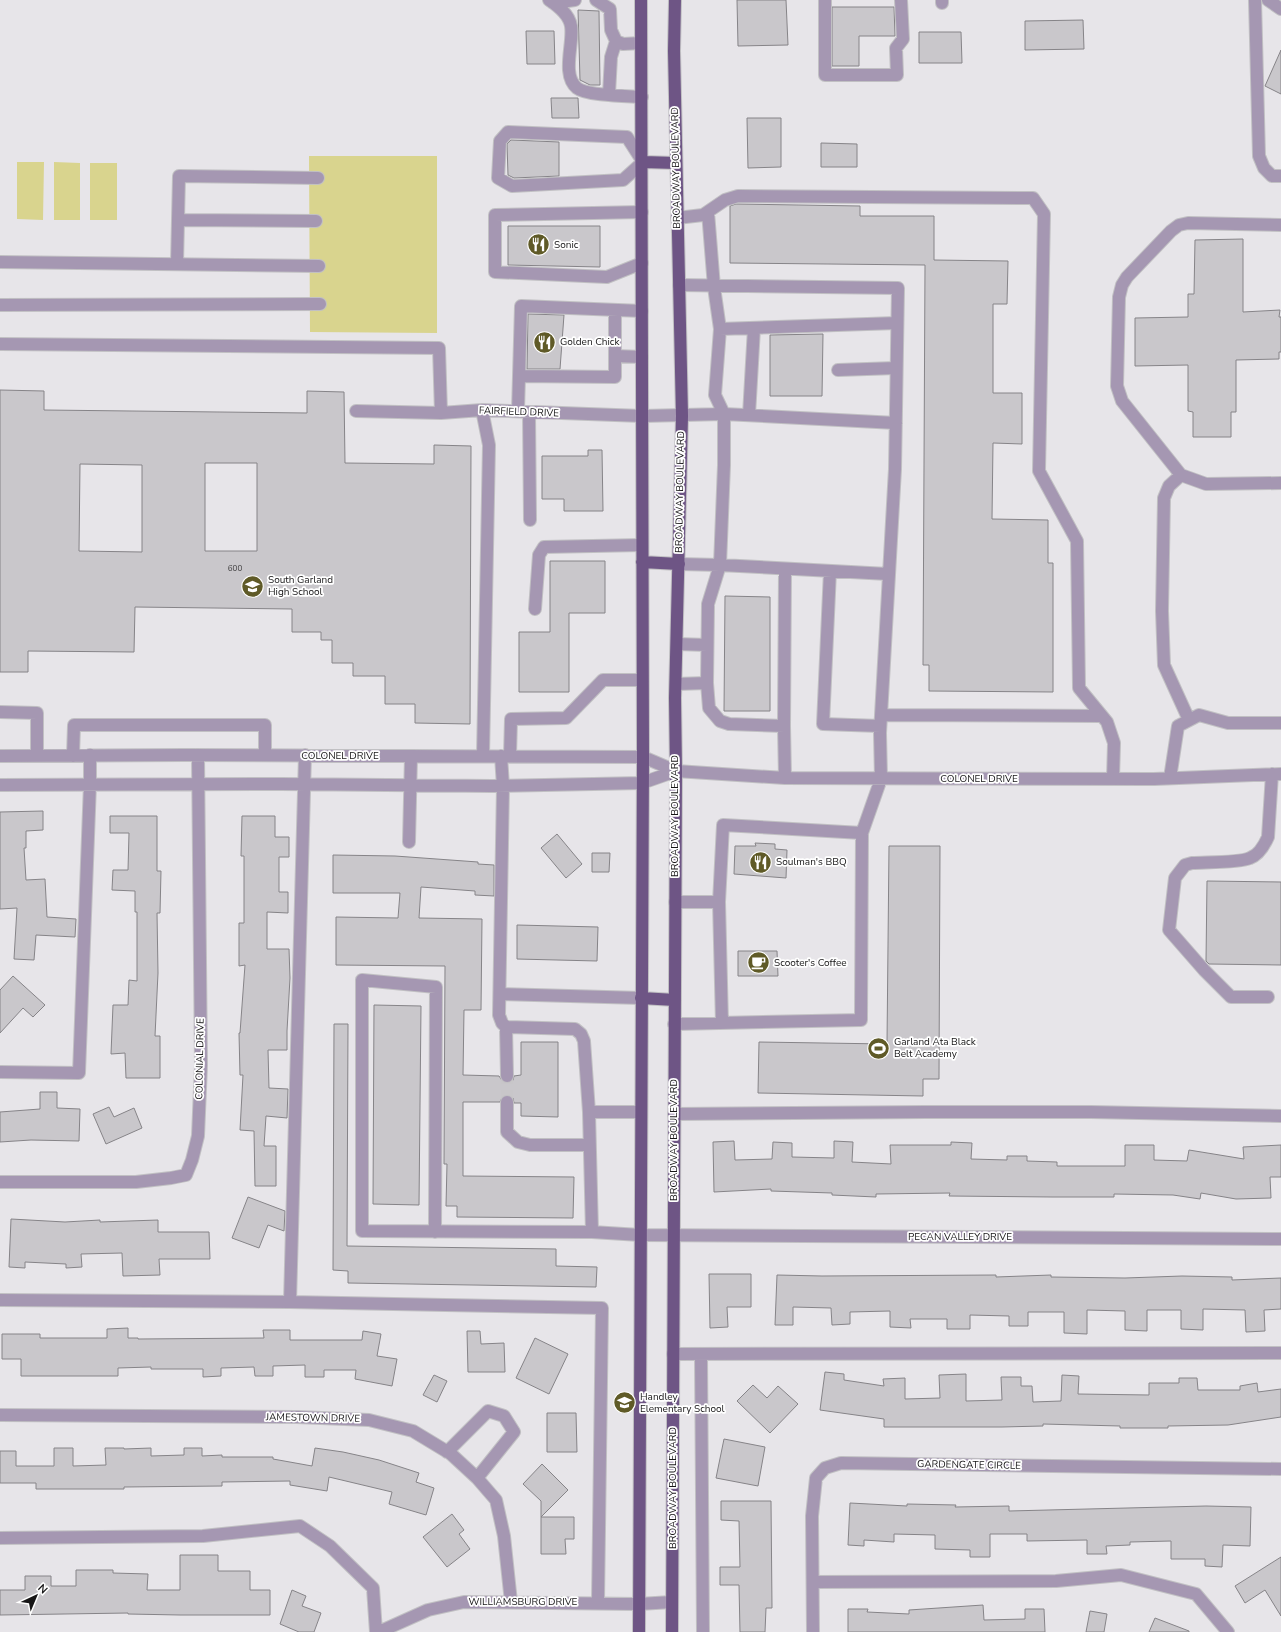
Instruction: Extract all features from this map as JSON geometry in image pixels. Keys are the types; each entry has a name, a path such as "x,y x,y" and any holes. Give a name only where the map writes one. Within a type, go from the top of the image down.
{"main road":[{"path":"639,1632 643,757 642,0"},
{"name":"BROADWAY BOULEVARD","path":"672,1632 676,684 682,416 676,164 675,0"},
{"path":"643,162 676,164"},
{"path":"642,562 679,564"},
{"path":"641,998 674,1000"}],"street":[{"path":"551,1 575,0"},
{"path":"596,0 610,9 611,30 616,41 622,44 642,43"},
{"path":"825,0 825,75 897,75 896,48 902,39 901,0"},
{"path":"1255,0 1259,156 1264,168 1272,176 1281,176"},
{"path":"1268,0 1281,9"},
{"path":"551,1 565,14 571,25 569,72 571,80 578,89 589,93 642,97"},
{"path":"609,94 611,57 616,41"},
{"path":"508,132 627,137 643,162 623,180 512,186 498,178 500,142 508,132"},
{"path":"177,264 179,176 318,178"},
{"path":"677,218 703,215 725,200 738,196 1033,198 1044,214 1039,471 1077,541 1079,688 1107,722 1114,743 1113,779"},
{"path":"642,212 495,215 495,272 607,277 642,263"},
{"path":"708,212 714,286 720,329 715,395 724,414 724,465 720,565 708,604 707,683 709,708 720,721 729,724 784,726"},
{"path":"178,220 316,221"},
{"path":"1281,225 1188,223 1179,225 1171,231 1127,277 1122,286 1119,296 1117,386 1122,401 1181,475 1206,484 1281,483"},
{"path":"0,262 319,266"},
{"path":"674,1024 861,1020 862,834 880,779 881,720 888,574 895,469 898,288 679,285"},
{"path":"0,305 320,304"},
{"path":"530,520 523,412 519,376 521,306 642,311"},
{"path":"519,376 615,377 615,310"},
{"path":"720,329 897,323"},
{"path":"749,415 754,328"},
{"path":"0,344 439,348 440,413"},
{"path":"615,356 642,357"},
{"path":"838,370 896,368"},
{"path":"482,410 489,445 483,756"},
{"name":"FAIRFIELD DRIVE","path":"356,411 440,413 482,410 642,416 724,414 896,423"},
{"path":"1181,475 1169,486 1164,498 1162,612 1164,665 1189,720"},
{"path":"535,609 539,555 544,547 642,545"},
{"path":"679,564 888,574"},
{"path":"785,569 785,778"},
{"path":"830,571 823,724 881,720 1102,716"},
{"path":"677,644 707,645"},
{"path":"507,1076 506,1028 502,1023 500,1015 500,994 503,786 511,719 566,718 603,680 642,680"},
{"path":"676,684 707,683"},
{"path":"0,712 37,713 37,756"},
{"path":"1170,778 1178,726 1199,715 1228,723 1281,723"},
{"path":"73,756 74,725 265,725 265,755"},
{"path":"0,1072 79,1073 90,755"},
{"name":"COLONIAL DRIVE","path":"0,1182 136,1182 186,1175 192,1160 198,1136 201,1073 198,755"},
{"path":"290,1302 305,755"},
{"name":"COLONEL DRIVE","path":"0,756 305,755 643,757 676,771 785,778 1113,779 1277,774"},
{"path":"409,842 411,756"},
{"name":"COLONEL DRIVE","path":"0,785 305,784 503,786 642,783 676,771"},
{"path":"1268,997 1231,997 1204,970 1169,930 1175,878 1185,865 1192,863 1249,859 1257,854 1264,846 1268,837 1277,774"},
{"path":"722,1023 720,902 723,825 862,834"},
{"path":"675,902 720,902"},
{"name":"PECAN VALLEY DRIVE","path":"435,1232 436,988 362,980 362,1231 435,1232 592,1232 640,1235 1281,1239"},
{"path":"500,994 641,998"},
{"path":"506,1028 575,1029 581,1034 584,1041 589,1112 592,1232"},
{"path":"507,1102 508,1132 518,1142 530,1146 589,1145"},
{"path":"589,1112 641,1112"},
{"path":"674,1114 1075,1112 1281,1116"},
{"path":"0,1300 290,1302 602,1308 598,1602"},
{"path":"673,1354 1281,1353"},
{"path":"701,1354 703,1632"},
{"path":"447,1452 488,1410 504,1416 514,1432 477,1478"},
{"name":"JAMESTOWN DRIVE","path":"0,1415 297,1416 370,1420 413,1431 447,1452 477,1478 496,1500 504,1536 511,1602"},
{"name":"GARDENGATE CIRCLE","path":"813,1632 812,1516 816,1478 825,1468 841,1463 1281,1469"},
{"path":"0,1538 202,1536 300,1526 330,1546 373,1588 376,1632"},
{"path":"813,1582 1056,1581 1120,1575 1196,1594 1228,1632"},
{"name":"WILLIAMSBURG DRIVE","path":"379,1632 428,1610 464,1602 598,1602 639,1604 672,1602"}],"shaded area":[{"path":"309,156 437,156 437,333 310,332"},
{"path":"17,162 44,162 43,220 17,219"},
{"path":"54,162 80,163 80,220 54,220"},
{"path":"90,163 117,163 117,220 90,220"}],"building":[{"path":"737,0 786,0 788,45 738,46"},
{"path":"832,7 894,7 895,36 859,36 859,66 832,66"},
{"path":"578,10 599,11 600,85 590,85 580,80"},
{"path":"1083,20 1084,49 1025,50 1025,21"},
{"path":"526,31 554,31 555,64 527,64"},
{"path":"919,32 961,32 962,63 919,63"},
{"path":"1281,50 1281,94 1265,86"},
{"path":"551,98 578,98 579,118 552,118"},
{"path":"747,118 781,118 781,167 748,168"},
{"path":"511,140 559,142 559,176 514,178 508,175 507,144"},
{"path":"821,143 857,144 857,167 821,167"},
{"path":"736,204 860,206 860,216 934,216 934,260 1008,261 1007,304 993,304 993,393 1022,393 1022,444 993,443 992,519 1048,520 1048,563 1053,563 1053,692 929,691 929,665 923,665 925,265 730,263 730,206"},
{"name":"Sonic","path":"508,226 600,226 600,267 508,265"},
{"path":"1243,239 1243,312 1280,310 1281,352 1279,352 1279,359 1236,360 1236,412 1231,412 1231,437 1193,437 1193,412 1188,411 1188,365 1135,366 1135,318 1188,317 1188,294 1194,294 1195,240"},
{"name":"Golden Chick","path":"528,314 564,315 560,369 527,369"},
{"path":"823,334 822,396 770,396 770,335"},
{"name":"South Garland High School","path":"0,390 44,391 44,410 307,413 307,391 344,392 345,463 434,464 434,445 471,446 470,724 415,723 415,704 385,704 385,676 353,676 353,663 332,663 332,640 321,640 321,632 292,632 292,609 135,607 134,652 28,651 28,672 0,672","holes":["205,463 257,463 257,551 205,551","80,464 142,465 142,552 79,551"]},
{"path":"588,450 602,450 603,511 564,511 564,499 542,499 542,456 588,456"},
{"path":"550,561 605,561 605,613 569,613 569,692 519,692 519,632 550,632"},
{"path":"725,596 770,597 770,711 724,711"},
{"path":"43,811 43,830 26,831 26,848 24,848 26,880 45,879 47,917 76,919 75,937 36,935 34,960 14,959 17,908 0,909 0,812"},
{"path":"110,816 157,816 157,871 161,871 160,913 157,913 158,973 155,1036 160,1036 160,1078 126,1078 125,1053 111,1054 113,1005 128,1005 129,980 137,981 137,912 135,912 135,891 112,890 113,870 128,870 129,833 110,833"},
{"path":"242,816 275,816 275,837 289,837 289,857 279,857 279,892 288,892 288,913 267,912 267,949 289,949 290,978 287,1050 268,1050 269,1088 288,1089 287,1118 266,1116 264,1146 276,1146 276,1186 255,1186 254,1131 240,1130 243,1075 240,1075 239,1033 245,965 239,966 239,923 244,923 244,856 241,856"},
{"path":"557,834 582,864 566,878 541,848"},
{"name":"Soulman's BBQ","path":"755,843 775,844 775,849 787,850 786,878 734,874 735,846 756,846"},
{"path":"889,846 940,846 939,1079 923,1079 923,1096 758,1093 759,1042 887,1044"},
{"path":"592,853 610,853 609,872 592,872"},
{"path":"333,855 395,856 478,862 478,864 494,865 494,896 475,895 475,891 421,887 419,918 482,919 481,1010 464,1010 463,1075 499,1076 503,1082 511,1083 514,1076 521,1075 521,1042 558,1042 558,1117 521,1116 521,1103 514,1103 513,1098 507,1095 503,1096 500,1102 463,1102 463,1176 574,1177 573,1218 457,1217 457,1206 446,1206 447,1164 444,1164 445,966 336,965 336,917 398,918 400,893 333,893"},
{"path":"1207,881 1281,882 1281,965 1209,964 1206,961"},
{"path":"517,925 598,927 597,961 517,959"},
{"name":"Scooter's Coffee","path":"738,951 777,951 778,976 738,976"},
{"path":"13,976 45,1005 33,1017 23,1008 0,1033 0,990"},
{"path":"374,1005 421,1006 419,1205 373,1204"},
{"path":"334,1024 348,1024 347,1246 556,1249 556,1266 597,1267 596,1287 348,1283 348,1271 333,1270"},
{"path":"40,1092 57,1092 57,1108 80,1109 79,1141 31,1140 0,1142 0,1112 40,1109"},
{"path":"109,1107 114,1117 134,1108 142,1128 106,1144 93,1114"},
{"path":"734,1141 735,1160 772,1159 773,1142 792,1143 792,1157 834,1158 834,1141 853,1142 852,1162 891,1164 890,1145 951,1145 951,1142 972,1143 971,1159 1007,1160 1007,1156 1027,1156 1027,1161 1057,1162 1057,1166 1125,1166 1125,1145 1154,1145 1154,1160 1187,1161 1189,1150 1244,1159 1243,1147 1281,1145 1281,1177 1270,1177 1271,1198 1236,1199 1201,1193 1200,1199 1173,1195 1114,1194 1114,1197 1052,1197 949,1196 950,1193 876,1194 876,1197 832,1195 832,1193 771,1191 771,1189 714,1192 713,1142"},
{"path":"248,1197 285,1211 284,1231 268,1225 259,1248 232,1238"},
{"path":"11,1219 65,1222 100,1220 100,1222 158,1220 158,1232 209,1232 210,1259 159,1259 160,1275 123,1276 122,1253 81,1254 82,1267 66,1268 66,1264 25,1262 25,1268 9,1267"},
{"path":"709,1274 751,1274 751,1307 727,1307 728,1327 710,1328"},
{"path":"777,1275 996,1275 996,1277 1051,1275 1051,1277 1125,1278 1182,1276 1232,1277 1232,1280 1281,1278 1281,1309 1264,1310 1265,1331 1246,1332 1245,1310 1203,1309 1203,1330 1181,1329 1181,1310 1147,1310 1147,1331 1125,1330 1125,1311 1087,1310 1087,1334 1064,1333 1064,1312 1028,1312 1028,1326 1009,1326 1009,1316 970,1315 970,1329 947,1329 947,1319 910,1319 911,1328 890,1327 890,1311 850,1312 850,1324 832,1325 831,1308 793,1307 793,1325 775,1325"},
{"path":"128,1328 128,1338 138,1339 264,1338 263,1330 290,1330 290,1340 362,1340 363,1331 381,1334 377,1356 397,1359 392,1386 355,1379 356,1370 324,1370 324,1377 305,1377 305,1365 273,1366 273,1376 255,1376 254,1367 221,1368 221,1376 203,1377 203,1369 151,1369 151,1367 118,1368 118,1376 21,1376 21,1359 2,1359 2,1334 40,1334 40,1338 107,1338 107,1329"},
{"path":"467,1331 480,1331 481,1344 504,1343 505,1372 468,1372"},
{"path":"535,1338 568,1354 549,1394 516,1378"},
{"path":"825,1372 844,1374 844,1380 884,1386 883,1379 905,1378 905,1399 940,1398 939,1375 966,1374 966,1401 1002,1400 1001,1377 1021,1377 1021,1386 1032,1386 1033,1402 1061,1401 1062,1375 1079,1376 1078,1394 1149,1395 1149,1383 1179,1383 1179,1378 1197,1378 1198,1390 1240,1390 1240,1386 1257,1383 1258,1392 1281,1389 1281,1417 1228,1425 1168,1426 1168,1428 1120,1428 1120,1426 1043,1424 1043,1426 1002,1427 884,1427 884,1419 820,1410"},
{"path":"434,1375 447,1381 437,1402 423,1395"},
{"path":"753,1385 767,1398 778,1386 798,1404 770,1433 737,1401"},
{"path":"547,1413 576,1413 577,1452 547,1452"},
{"path":"724,1439 765,1447 758,1486 716,1478"},
{"path":"54,1448 73,1448 73,1466 106,1465 105,1448 151,1448 151,1456 184,1455 184,1448 202,1448 202,1456 222,1455 222,1457 273,1457 273,1459 312,1466 315,1448 343,1452 379,1460 419,1473 416,1482 434,1488 426,1515 389,1504 392,1492 329,1477 327,1491 290,1485 290,1481 222,1482 222,1486 124,1487 124,1489 36,1489 36,1483 0,1483 0,1451 16,1451 16,1466 54,1466"},
{"path":"542,1464 568,1490 541,1517 541,1501 523,1484"},
{"path":"721,1501 771,1501 772,1608 766,1608 765,1632 740,1632 739,1585 720,1585 720,1567 740,1567 739,1521 721,1520"},
{"path":"850,1503 907,1506 907,1504 956,1505 955,1507 1009,1506 1009,1511 1206,1506 1251,1507 1250,1546 1223,1545 1222,1567 1205,1566 1205,1559 1171,1559 1171,1541 1130,1542 1130,1545 1106,1546 1107,1554 1087,1554 1087,1540 1027,1541 1027,1534 990,1534 990,1557 970,1557 970,1550 935,1549 935,1535 894,1534 894,1542 864,1540 864,1546 848,1545"},
{"path":"452,1514 464,1530 459,1534 470,1549 447,1567 423,1537"},
{"path":"541,1517 574,1517 574,1539 565,1539 566,1554 541,1554"},
{"path":"180,1555 218,1555 218,1571 250,1571 250,1590 270,1590 270,1615 180,1615 128,1613 0,1615 0,1590 25,1590 25,1576 51,1576 51,1586 76,1586 76,1570 113,1570 113,1573 148,1574 147,1590 180,1590"},
{"path":"1281,1557 1281,1616 1265,1590 1245,1603 1235,1586"},
{"path":"292,1590 306,1596 302,1606 321,1613 314,1632 299,1632 280,1624"},
{"path":"983,1605 984,1620 1025,1619 1025,1609 1044,1609 1045,1632 848,1632 848,1609 868,1609 867,1612 909,1614 909,1610"},
{"path":"1090,1611 1107,1614 1104,1632 1086,1632"},
{"path":"1155,1618 1189,1631 1189,1632 1149,1632"}],"tunnel":[{"path":"507,1076 507,1102"}],"place":[{"name":"Sonic","path":"538,245"},
{"name":"Golden Chick","path":"544,342"},
{"name":"South Garland High School","path":"253,586"},
{"name":"Soulman's BBQ","path":"761,862"},
{"name":"Scooter's Coffee","path":"758,963"},
{"name":"Garland Ata Black Belt Academy","path":"879,1048"},
{"name":"Handley Elementary School","path":"624,1403"}]}
